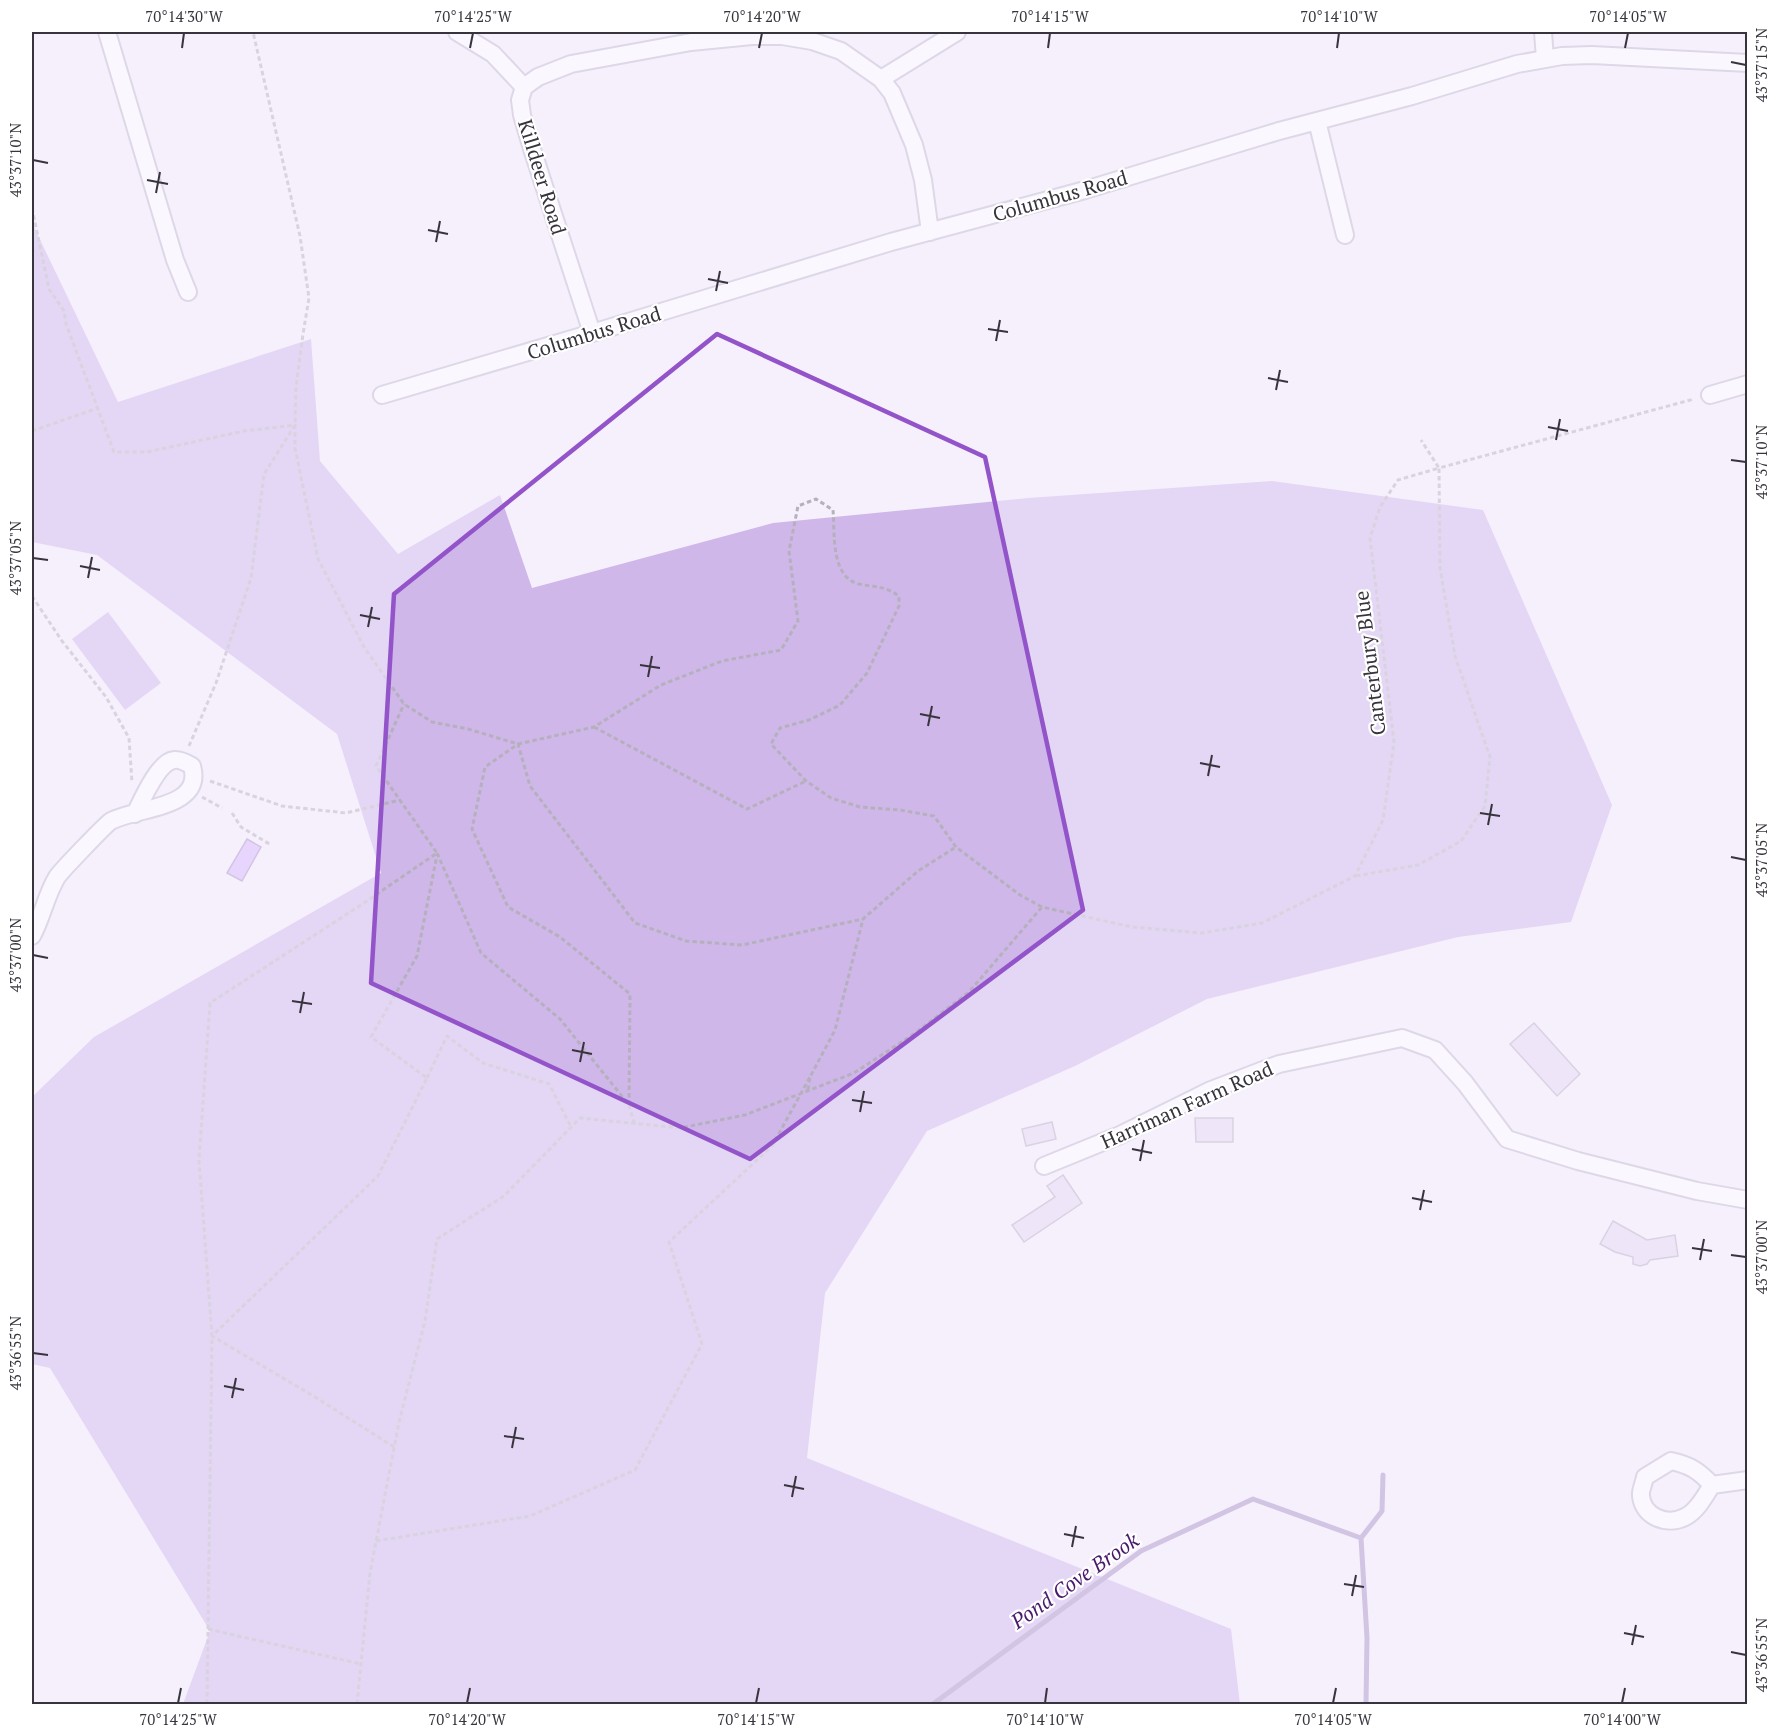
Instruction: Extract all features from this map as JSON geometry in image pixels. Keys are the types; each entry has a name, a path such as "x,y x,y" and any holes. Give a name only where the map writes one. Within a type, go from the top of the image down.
{"street":[{"path":"107,32 175,260 188,292"},
{"path":"457,32 493,54 524,87 538,77 571,64 691,42 752,36 782,36 812,41 841,51 881,79 892,93 914,145 923,180 930,232"},
{"path":"881,79 957,32"},
{"path":"1543,32 1545,59"},
{"name":"Columbus Road","path":"382,394 880,246 1085,190 1517,64 1562,56 1621,55 1748,63"},
{"name":"Killdeer Road","path":"524,87 520,100 522,115 592,333"},
{"path":"1317,121 1346,235"},
{"path":"1710,395 1748,384"},
{"path":"32,936 57,877 111,821 135,814 180,798 192,783 192,766 174,760 166,764 155,778 135,814"},
{"name":"Harriman Farm Road","path":"1044,1166 1120,1135 1211,1090 1279,1064 1402,1038 1435,1050 1465,1083 1507,1139 1578,1161 1697,1191 1748,1200"},
{"path":"1712,1485 1748,1480"}],"path":[{"path":"253,32 300,236 309,298 296,387 295,448 318,559 364,647 404,704 432,722 468,729 518,744"},
{"path":"32,208 49,289 64,311 66,324 114,452 147,452 244,431 296,425"},
{"name":"Canterbury Blue","path":"1355,876 1383,820 1394,741 1370,538 1380,507 1398,480 1710,395"},
{"path":"32,431 98,408"},
{"path":"182,761 216,683 250,578 264,474 296,425"},
{"path":"634,1124 629,1105 630,994 560,937 508,907 472,829 485,767 518,744 594,727 661,685 722,661 782,650 798,621 789,551 798,506 816,499 834,510 836,556 843,573 856,583 886,588 899,596 899,606 867,673 840,705 809,720 780,728 771,744 807,781 831,798 860,807 900,810 934,816 956,847 1020,895 1042,907 1132,927 1202,933 1262,923 1355,876 1418,865 1461,841 1485,806 1490,757 1455,656 1440,568 1439,468 1421,440"},
{"path":"32,596 62,641 106,697 129,738 135,814"},
{"path":"404,704 376,766 437,853 481,953 560,1018 629,1105"},
{"path":"594,727 747,809 807,781"},
{"path":"518,744 530,786 635,923 686,940 742,945 863,919 918,871 956,847"},
{"path":"192,783 282,806 346,813 400,800"},
{"path":"192,783 222,808"},
{"path":"232,813 241,827 271,845"},
{"path":"428,1078 371,1037 417,956 437,853"},
{"path":"207,1704 212,1336 198,1160 210,1003 437,853"},
{"path":"357,1704 370,1573 394,1447 425,1321 437,1239 504,1196 580,1118 680,1128 745,1115 854,1073 914,1034 969,992 1042,907"},
{"path":"376,1541 530,1516 635,1470 702,1344 669,1242 772,1146 836,1030 863,919"},
{"path":"212,1336 378,1176 447,1036 483,1063 549,1084 571,1127"},
{"path":"808,1091 810,1077"},
{"path":"212,1336 315,1396 394,1447"},
{"path":"208,1629 361,1664"}],"highlighted area":[{"path":"717,334 985,457 1083,910 750,1159 371,983 394,594"}],"shaded area":[{"path":"32,223 118,402 311,339 320,461 398,554 500,495 532,588 773,523 1028,498 1272,481 1483,510 1612,805 1571,922 1458,937 1207,999 1075,1066 927,1131 825,1293 807,1458 1231,1629 1240,1704 183,1704 210,1631 50,1368 32,1364 32,1097 94,1037 381,873 337,734 97,555 32,542"},
{"path":"108,612 161,683 125,710 72,639"},
{"path":"247,839 261,847 242,881 227,873"}],"building":[{"path":"1534,1023 1580,1074 1557,1096 1510,1044"},
{"path":"1195,1118 1233,1118 1233,1142 1196,1142"},
{"path":"1052,1122 1056,1139 1026,1146 1022,1129"},
{"path":"1063,1175 1082,1203 1024,1242 1012,1225 1055,1197 1047,1186"},
{"path":"1613,1221 1647,1240 1675,1235 1678,1256 1650,1260 1647,1264 1640,1266 1633,1264 1633,1257 1615,1252 1600,1244"}],"waterway":[{"path":"1361,1538 1382,1511 1383,1475"},
{"name":"Pond Cove Brook","path":"933,1704 1141,1551 1253,1499 1361,1538 1367,1638 1366,1704"}]}
